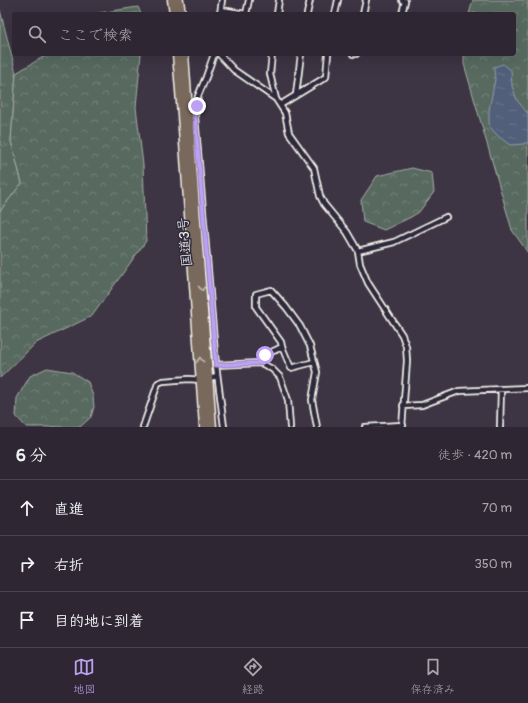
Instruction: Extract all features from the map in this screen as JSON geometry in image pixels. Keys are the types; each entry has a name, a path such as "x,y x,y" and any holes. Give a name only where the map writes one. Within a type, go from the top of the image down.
{"highway":[{"path":"172,0 174,12"},
{"path":"180,0 181,12"},
{"name":"国道3号","path":"177,56 205,379 212,427"},
{"name":"国道3号","path":"184,56 205,379 204,427"}],"street":[{"path":"221,12 222,0"},
{"path":"246,12 249,0"},
{"path":"277,12 279,0"},
{"path":"308,12 310,0"},
{"path":"335,12 338,0"},
{"path":"363,12 366,0"},
{"path":"402,0 405,0 402,12"},
{"path":"213,56 198,96 195,116 217,376 224,427"},
{"path":"221,56 234,70 276,99"},
{"path":"272,56 270,74 276,99 285,113 289,133 314,168 320,196 324,204 347,232 358,251 360,264 368,283 402,335 406,346 408,361 403,406 403,426 365,427"},
{"path":"296,95 301,56"},
{"path":"280,105 326,77 328,56"},
{"path":"358,251 394,242 446,217"},
{"path":"314,362 291,368 281,342 256,307 256,294 271,290 300,326 310,346 317,372 312,400 317,427"},
{"path":"261,363 265,355 282,347"},
{"path":"216,365 261,363 272,369 280,377 288,400 290,427"},
{"path":"143,427 158,383 163,381 205,379 217,376"},
{"path":"403,406 422,405 459,391 528,388"},
{"path":"500,427 501,389"}],"green space":[{"path":"473,0 528,0 528,253 512,230 464,64 464,56 516,56 516,12 470,12"},
{"path":"138,7 140,12 105,12"},
{"path":"0,10 16,73 11,141 22,183 0,211"},
{"path":"45,56 141,56 136,107 143,165 146,241 92,316 36,343 0,378 0,211 22,183 11,141 16,73"},
{"path":"412,168 432,173 434,192 419,212 384,230 363,222 361,200 377,176"},
{"path":"47,368 72,372 88,382 93,396 94,407 91,417 80,427 26,427 16,416 17,398 30,376"}],"water":[{"path":"503,64 511,70 512,86 517,100 528,114 528,142 524,144 510,145 498,136 489,126 489,110 495,80 494,67"}],"route":[{"path":"197,106 195,116 216,365 261,363 265,355"}]}
